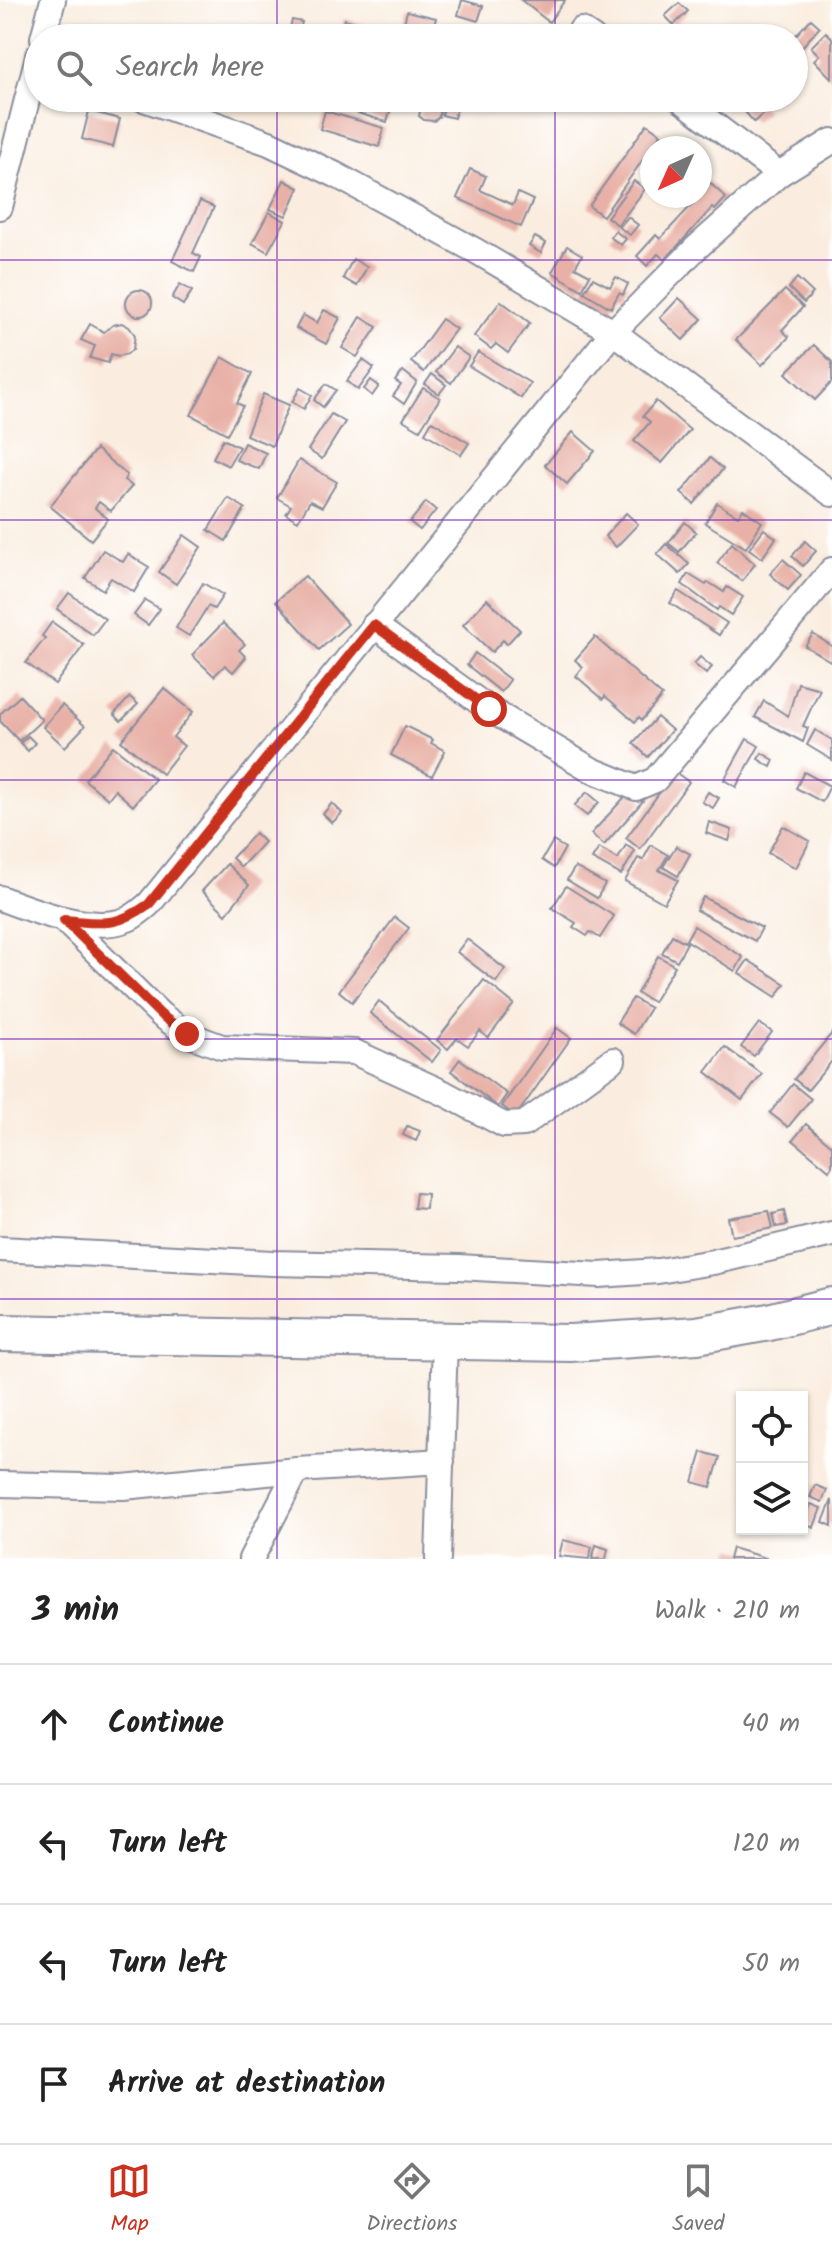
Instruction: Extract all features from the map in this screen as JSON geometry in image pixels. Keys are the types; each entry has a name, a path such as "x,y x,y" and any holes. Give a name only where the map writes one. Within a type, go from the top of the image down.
{"main road":[{"path":"0,1333 570,1343 697,1335 769,1322 832,1306"}],"street":[{"path":"47,24 53,0"},
{"path":"0,207 24,112"},
{"path":"181,112 269,143 336,175 476,251 613,332 832,494"},
{"path":"697,112 779,174"},
{"path":"0,898 64,920 104,923 128,919 149,904 613,332 696,248 779,174 832,141"},
{"path":"374,625 489,709 592,770 636,788 655,780 832,570"},
{"path":"64,920 161,1015 187,1034 222,1047 354,1052 444,1093 504,1125 524,1124 613,1060"},
{"path":"0,1249 599,1275 658,1271 713,1262 832,1234"},
{"path":"438,1559 445,1340"},
{"path":"0,1484 123,1487 297,1470 442,1461"},
{"path":"251,1559 297,1470"}],"building":[{"path":"462,0 483,6 478,21 458,15"},
{"path":"521,0 565,0 549,22"},
{"path":"679,3 688,11 675,24 665,16"},
{"path":"407,11 436,18 434,24 404,24"},
{"path":"344,19 363,24 343,24"},
{"path":"811,19 820,27 808,40 808,24"},
{"path":"826,32 832,38 832,79 814,60 819,55 811,47"},
{"path":"89,112 120,119 113,147 82,139"},
{"path":"325,112 384,128 379,147 320,129"},
{"path":"354,112 390,112 387,122"},
{"path":"420,112 440,112 434,121 419,116"},
{"path":"443,112 456,112 454,118 442,115"},
{"path":"745,112 765,112 754,122"},
{"path":"647,124 661,134 640,136 640,164 603,216 589,206"},
{"path":"470,169 486,176 480,190 513,205 518,193 533,200 521,227 457,198"},
{"path":"284,180 299,188 286,216 270,209"},
{"path":"634,181 640,185 640,196 618,225 607,217"},
{"path":"712,185 726,198 715,210 712,208"},
{"path":"200,201 214,207 193,253 201,257 194,272 172,261"},
{"path":"689,208 712,208 665,260 658,254 647,266 637,256 656,235 660,239"},
{"path":"269,212 285,221 268,252 252,243"},
{"path":"628,217 638,225 630,235 619,227"},
{"path":"615,231 626,239 621,245 610,237"},
{"path":"535,237 546,243 541,253 529,246"},
{"path":"567,246 582,255 575,267 590,275 582,290 552,272"},
{"path":"353,259 367,267 357,286 343,278"},
{"path":"616,277 628,284 611,308 584,292 593,278 610,287"},
{"path":"797,278 813,293 804,303 789,288"},
{"path":"180,284 192,291 183,305 172,298"},
{"path":"139,290 148,294 152,303 148,312 139,316 130,312 126,303 130,294"},
{"path":"785,290 803,307 782,330 789,337 762,365 736,340"},
{"path":"679,298 702,319 683,340 660,318"},
{"path":"501,301 530,323 508,353 496,344 491,349 474,336"},
{"path":"324,310 340,318 326,344 296,328 303,315 317,323"},
{"path":"361,317 377,327 357,357 342,348"},
{"path":"442,319 456,329 424,372 411,362"},
{"path":"122,323 135,335 133,349 127,354 111,354 108,363 90,358 95,346 81,340 90,324 104,332"},
{"path":"814,345 832,362 832,382 815,400 786,373"},
{"path":"455,347 469,357 451,383 436,372"},
{"path":"478,352 530,383 521,398 469,366"},
{"path":"222,357 252,374 237,403 243,406 227,434 191,415"},
{"path":"363,360 374,368 358,390 347,381"},
{"path":"403,371 417,382 404,404 393,396 401,385 395,381"},
{"path":"432,374 446,385 439,394 425,384"},
{"path":"371,380 379,386 372,396 364,389"},
{"path":"326,384 336,390 323,407 314,400"},
{"path":"300,388 312,395 304,409 292,402"},
{"path":"423,388 440,398 420,430 403,420"},
{"path":"263,394 289,405 272,446 246,435"},
{"path":"656,401 690,430 662,463 634,441 650,422 643,416"},
{"path":"331,414 345,422 322,459 308,450"},
{"path":"432,421 469,443 461,455 425,433"},
{"path":"573,432 595,451 567,484 545,465"},
{"path":"223,439 239,447 228,466 213,458"},
{"path":"244,443 266,453 259,469 236,460"},
{"path":"96,449 127,475 124,480 132,486 111,511 99,502 95,508 108,519 91,540 50,506"},
{"path":"710,458 723,469 694,504 681,493"},
{"path":"299,460 337,482 322,507 310,501 298,521 286,514 291,506 277,498"},
{"path":"228,498 245,508 226,541 208,530"},
{"path":"426,502 436,510 420,530 410,522"},
{"path":"717,503 738,516 743,509 762,522 746,548 705,523"},
{"path":"626,513 638,524 616,547 605,536"},
{"path":"685,522 696,532 679,552 668,543"},
{"path":"764,529 776,538 762,558 749,549"},
{"path":"184,535 201,547 176,584 159,572"},
{"path":"805,541 816,551 803,566 792,556"},
{"path":"732,543 755,564 742,581 717,563"},
{"path":"666,544 689,564 680,574 657,554"},
{"path":"103,550 123,562 128,554 149,567 134,592 111,578 103,590 85,578"},
{"path":"783,559 801,575 788,590 770,574"},
{"path":"688,574 706,585 708,582 724,592 727,587 743,597 731,615 719,607 717,610 682,584"},
{"path":"305,576 348,624 319,650 276,601"},
{"path":"203,583 223,595 214,609 208,606 189,636 176,628"},
{"path":"678,591 727,623 719,635 670,603"},
{"path":"69,593 105,619 93,635 57,609"},
{"path":"487,599 520,630 507,644 503,640 492,652 463,625"},
{"path":"145,600 160,609 148,625 134,615"},
{"path":"52,622 84,645 55,684 26,663 45,638 42,636"},
{"path":"223,623 245,644 239,650 246,657 233,672 225,665 214,676 192,655"},
{"path":"813,634 832,646 832,662 805,646"},
{"path":"595,637 662,696 642,720 639,717 635,722 576,676 583,667 575,660"},
{"path":"475,653 510,680 501,692 467,665"},
{"path":"700,657 712,667 706,674 694,664"},
{"path":"798,683 820,689 803,726 808,728 803,742 755,717 764,701 788,716"},
{"path":"164,688 193,712 173,737 184,746 162,774 121,741"},
{"path":"20,696 42,720 19,741 0,721 0,714"},
{"path":"130,697 138,704 121,721 114,714"},
{"path":"62,705 85,726 65,747 43,727"},
{"path":"657,717 672,730 648,757 633,743"},
{"path":"405,726 433,740 431,743 445,751 432,776 391,755"},
{"path":"815,730 832,740 832,760 807,745"},
{"path":"28,736 35,743 28,751 20,743"},
{"path":"747,739 759,746 736,787 724,780"},
{"path":"113,746 155,779 133,806 115,790 108,799 85,780"},
{"path":"762,753 774,760 771,767 758,759"},
{"path":"675,772 689,782 640,849 626,838"},
{"path":"804,772 830,786 822,802 796,788"},
{"path":"631,790 643,801 604,845 591,834"},
{"path":"587,792 599,802 587,816 574,806"},
{"path":"708,792 719,798 713,808 702,802"},
{"path":"332,803 342,813 332,823 323,814"},
{"path":"709,822 732,830 729,841 706,833"},
{"path":"783,826 810,841 796,868 768,853"},
{"path":"255,833 264,842 241,867 232,858"},
{"path":"553,841 565,848 554,868 542,860"},
{"path":"626,845 635,851 621,875 592,859 599,848 618,859"},
{"path":"651,845 668,855 659,870 678,880 664,903 625,881 638,858 643,860"},
{"path":"676,846 690,854 678,876 663,867"},
{"path":"227,864 249,885 226,914 202,891"},
{"path":"575,867 605,884 597,898 567,880"},
{"path":"566,886 614,916 600,938 590,932 587,936 573,927 576,923 552,908"},
{"path":"703,897 762,928 755,941 696,910"},
{"path":"395,917 409,928 352,1002 339,991"},
{"path":"694,926 743,957 735,971 686,940"},
{"path":"672,935 687,943 677,961 662,953"},
{"path":"467,939 505,969 496,982 457,952"},
{"path":"658,956 675,966 653,1002 637,993"},
{"path":"748,960 785,984 776,997 739,973"},
{"path":"484,980 514,1004 488,1038 480,1031 468,1046 457,1038 448,1049 437,1040"},
{"path":"633,998 650,1008 634,1034 617,1023"},
{"path":"379,1001 441,1050 432,1062 370,1013"},
{"path":"759,1023 772,1032 754,1056 741,1047"},
{"path":"557,1028 571,1038 516,1116 502,1106"},
{"path":"832,1033 832,1061 808,1090 794,1079"},
{"path":"725,1047 762,1074 742,1100 706,1072"},
{"path":"460,1059 507,1094 498,1107 451,1071"},
{"path":"793,1084 811,1099 788,1127 770,1113"},
{"path":"806,1124 832,1146 832,1166 829,1170 793,1140"},
{"path":"407,1126 420,1131 416,1141 403,1135"},
{"path":"416,1193 427,1194 426,1209 414,1208"},
{"path":"769,1211 773,1228 732,1236 728,1218"},
{"path":"784,1211 787,1225 776,1227 773,1214"},
{"path":"702,1452 720,1457 711,1487 693,1482"},
{"path":"815,1485 827,1490 822,1502 810,1497"},
{"path":"832,1500 832,1526 823,1522"},
{"path":"811,1504 821,1508 814,1527 808,1525"},
{"path":"563,1540 592,1547 589,1559 559,1556"},
{"path":"596,1545 608,1549 606,1559 592,1559"},
{"path":"732,1548 766,1558 766,1559 729,1559"}],"route":[{"path":"187,1034 161,1015 64,920 104,923 128,919 149,904 374,625 489,709"}]}
